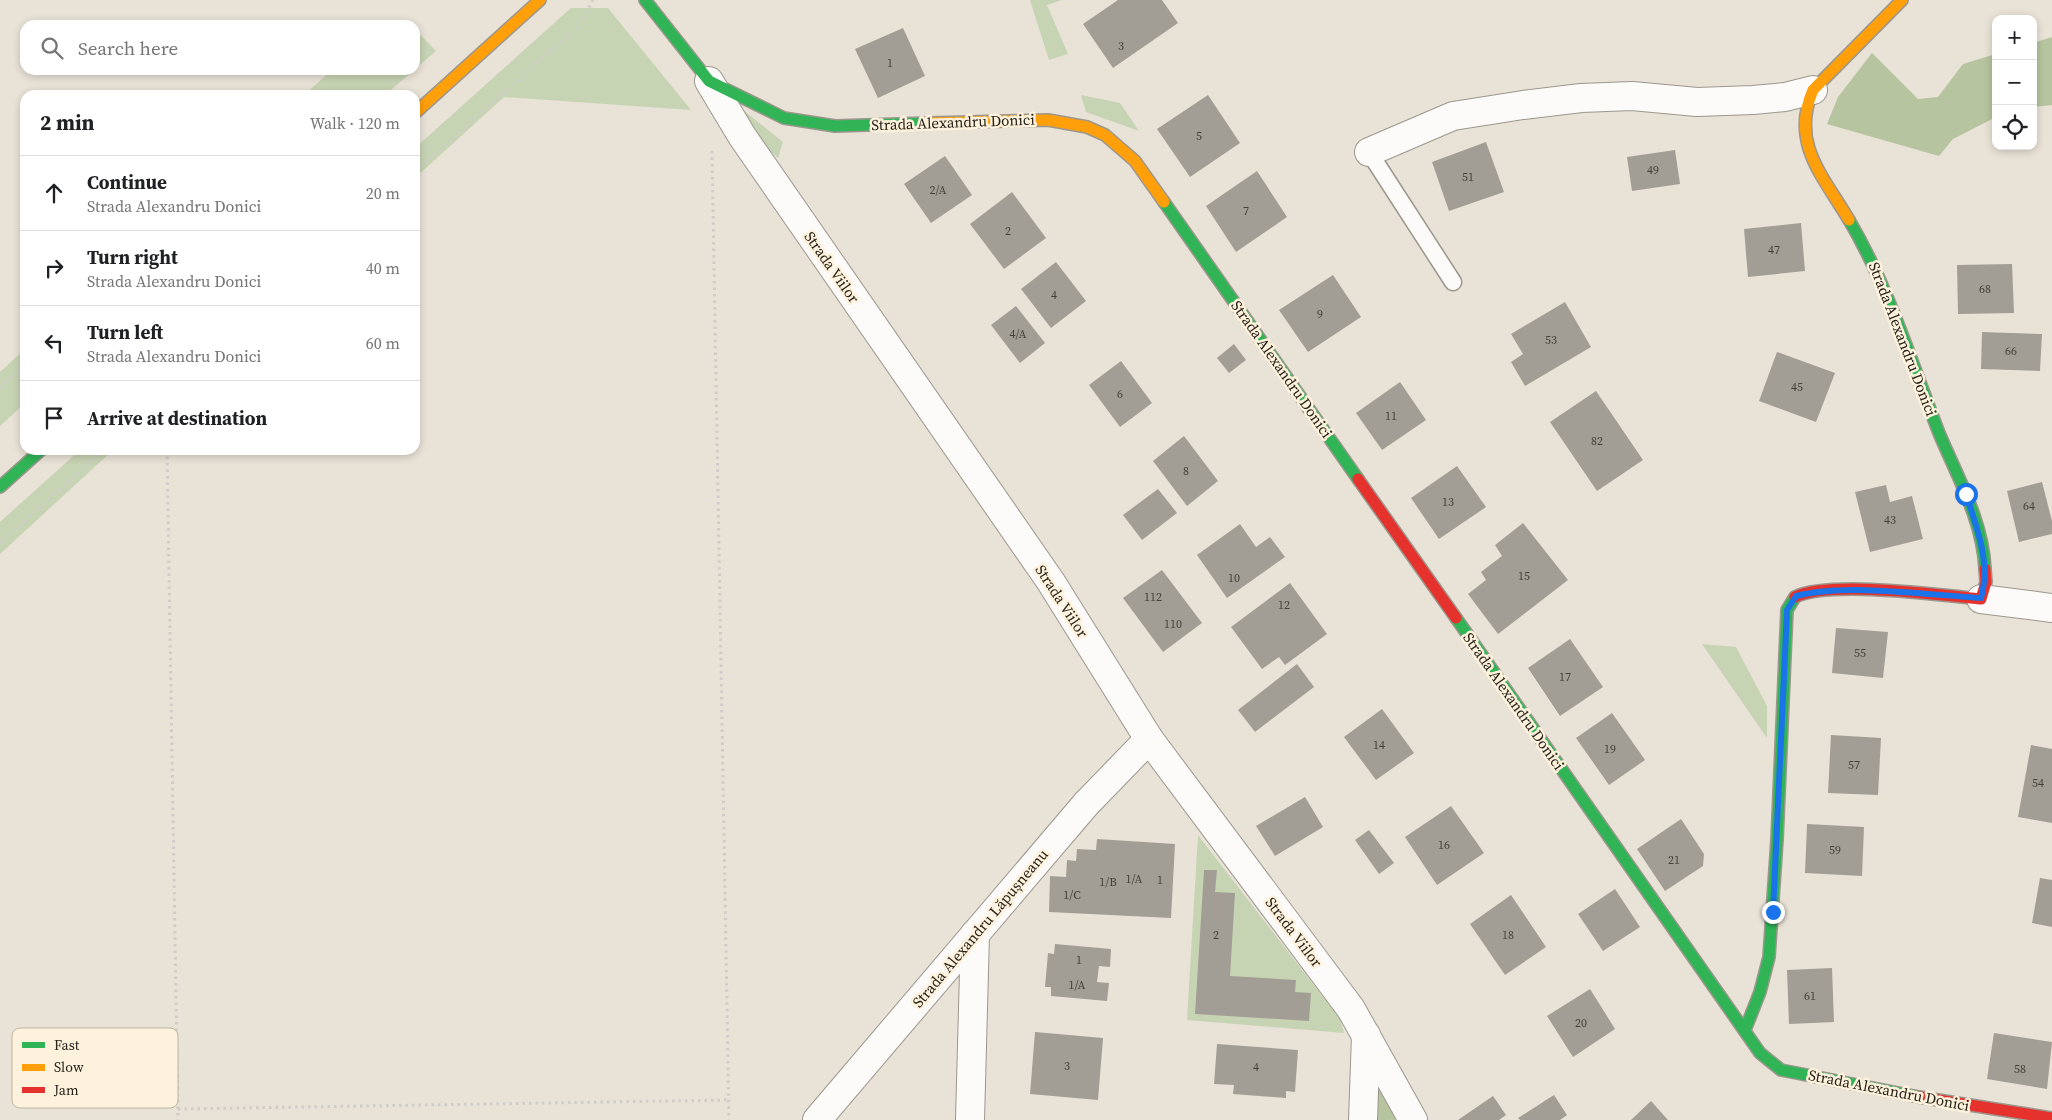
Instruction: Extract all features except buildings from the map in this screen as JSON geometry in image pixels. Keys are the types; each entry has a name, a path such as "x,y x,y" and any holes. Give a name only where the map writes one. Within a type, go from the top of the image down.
{"street":[{"path":"420,109 540,0"},
{"name":"Strada Alexandru Donici","path":"645,0 709,81 784,118 835,126 1048,120 1082,124 1108,135 1135,160 1766,1061 1780,1070 1940,1101 2052,1118"},
{"name":"Strada Alexandru Donici","path":"1902,0 1814,90 1805,107 1803,132 1808,151 1871,258 1936,425 1966,494 1986,562 1986,582 1981,598"},
{"name":"Strada Viilor","path":"709,81 742,136 1051,582 1149,739 1351,1009 1413,1120"},
{"path":"1369,152 1453,116 1523,105 1581,98 1632,96 1697,102 1745,101 1785,97 1814,90"},
{"path":"0,487 35,455"},
{"path":"1745,1030 1760,992 1769,957 1777,840 1787,610 1796,596 1812,592 1849,591 1981,598 2052,608"},
{"name":"Strada Alexandru Lăpușneanu","path":"816,1120 1086,804 1149,739"},
{"path":"970,1120 974,934"},
{"path":"1363,1120 1366,1036"}],"lane":[{"path":"1369,152 1453,282"}],"path":[{"path":"420,168 579,26 593,0"},
{"path":"712,148 729,1120"},
{"path":"0,388 20,370"},
{"path":"0,543 98,455"},
{"path":"167,455 177,1028"},
{"path":"178,1120 178,1109 728,1100"}],"green space":[{"path":"1030,0 1062,0 1047,5 1068,54 1049,60"},
{"path":"571,8 608,8 691,110 504,97 420,173 420,144"},
{"path":"420,34 436,51 420,65"},
{"path":"2052,37 2052,105 2037,107 2037,42"},
{"path":"1872,53 1918,99 1938,97 1963,64 1992,55 1992,119 1953,139 1939,156 1827,124 1838,97"},
{"path":"326,75 408,75 391,90 310,90"},
{"path":"1081,95 1120,103 1139,131 1086,112"},
{"path":"742,109 783,142 778,158 751,133"},
{"path":"20,354 20,408 0,426 0,372"},
{"path":"74,455 108,455 0,554 0,522"},
{"path":"1702,644 1736,647 1767,706 1767,738"},
{"path":"1198,835 1340,1019 1344,1033 1187,1020"},
{"path":"1377,1082 1395,1114 1395,1120 1376,1120"}],"traffic: fast":[{"path":"645,0 709,81 784,118 835,126 930,123"},
{"path":"1164,202 1358,479"},
{"path":"1849,220 1876,271 1909,351 1939,433 1968,499 1980,534 1985,569"},
{"path":"0,487 35,455"},
{"path":"1745,1030 1760,992 1769,957 1777,840 1787,610 1795,597"},
{"path":"1456,618 1760,1053 1781,1070 1919,1097"}],"traffic: slow":[{"path":"420,108 540,0"},
{"path":"1849,220 1820,174 1807,143 1805,126 1807,109 1813,90 1902,0"},
{"path":"930,123 1048,120 1087,127 1105,135 1135,161 1164,202"}],"traffic: jam":[{"path":"1358,479 1456,618"},
{"path":"1795,597 1811,592 1858,589 1981,599 1986,582 1985,569"},
{"path":"1919,1097 2052,1118"}],"route":[{"path":"1773,912 1787,610 1796,596 1812,592 1849,591 1981,598 1986,582 1986,562 1966,494"}]}
